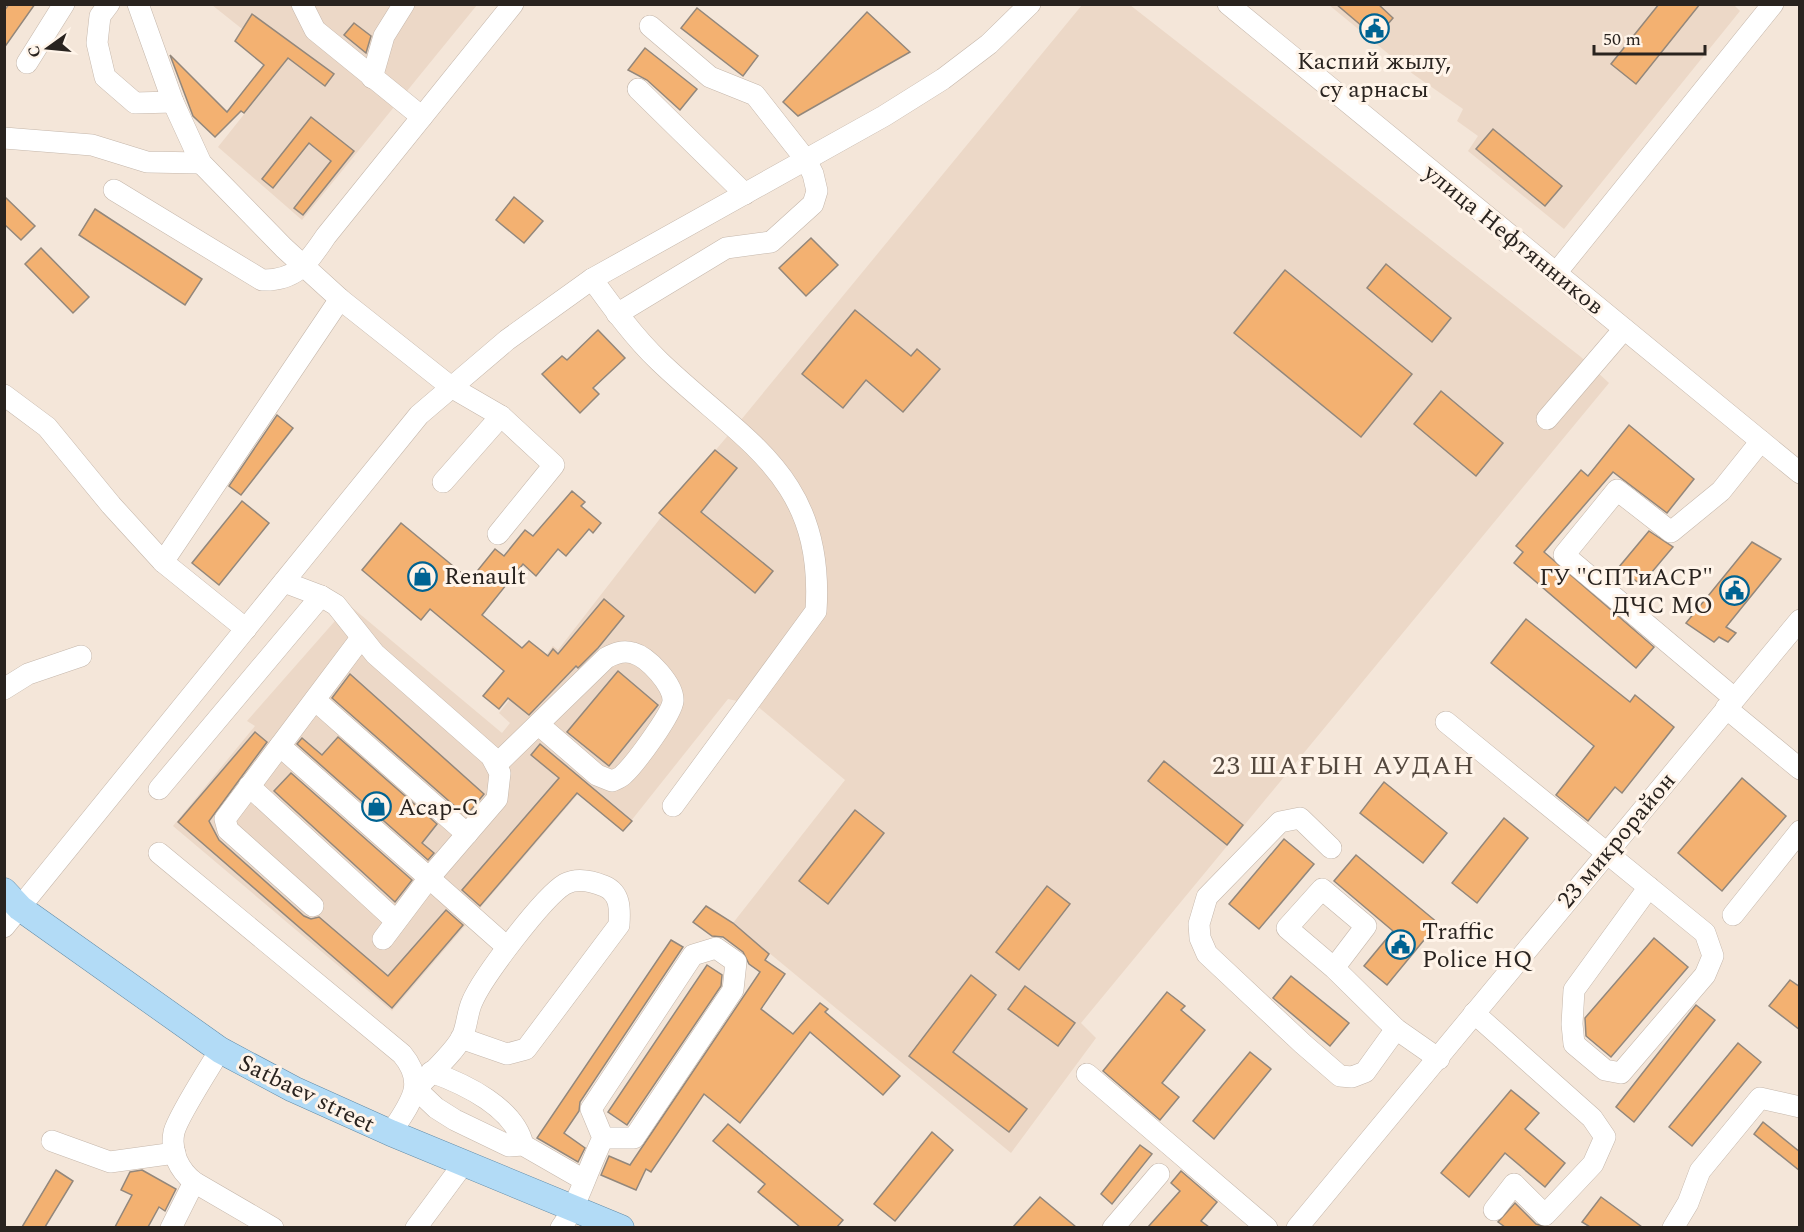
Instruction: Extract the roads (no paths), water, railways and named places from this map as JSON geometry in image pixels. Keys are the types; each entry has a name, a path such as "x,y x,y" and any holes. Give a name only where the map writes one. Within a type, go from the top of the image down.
{"main road":[{"name":"Satbaev street","path":"10,909 220,1050 293,1089 464,1163 568,1218 621,1227"}],"street":[{"path":"27,63 64,4"},
{"path":"109,4 100,16 97,43 105,77 135,103 173,102"},
{"path":"138,4 173,102 201,163 304,267 340,299 451,387 501,416 554,465 498,534"},
{"path":"148,32 150,4"},
{"path":"302,4 315,30 422,117"},
{"path":"372,78 384,36 404,4"},
{"path":"114,190 262,280 278,280 304,267 326,236 513,4"},
{"name":"улица Нефтянников","path":"1228,4 1800,473"},
{"path":"1556,273 1773,4"},
{"path":"10,909 246,629 419,415 507,340 592,279 806,160 943,79 989,44 1030,5"},
{"path":"617,314 726,248 771,242 813,204 817,191 813,174 806,160 755,95 710,76 650,26"},
{"path":"638,89 745,194"},
{"path":"4,138 92,145 147,162 201,163"},
{"path":"592,279 617,314 658,361 736,426 785,478 810,533 818,575 816,611 673,806"},
{"path":"163,562 340,299"},
{"path":"1547,419 1624,329"},
{"path":"4,395 47,427 111,505 163,562 246,629"},
{"path":"443,482 501,416"},
{"path":"1761,441 1721,491 1671,532 1617,490 1564,555 1730,703 1800,769"},
{"path":"284,582 321,596 344,613 375,654 482,747 497,764 501,784 496,799 429,878 383,939"},
{"path":"159,789 321,596"},
{"name":"23 микрорайон","path":"1297,1227 1439,1059 1605,853 1800,620"},
{"path":"314,906 228,830 225,819 362,638"},
{"path":"497,764 538,724 606,658 620,651 640,656 669,684 672,693 673,703 667,715 625,774 612,781 597,775 538,724"},
{"path":"4,689 28,674 81,656"},
{"path":"315,700 467,834"},
{"path":"1446,722 1605,853 1649,887 1705,933 1713,956 1705,975 1621,1073 1605,1070 1574,1044 1572,1023 1574,990 1649,887"},
{"path":"280,746 507,947"},
{"path":"249,786 396,921"},
{"path":"1331,848 1300,818 1280,822 1206,897 1199,924 1200,938 1208,954 1340,1076 1352,1077 1365,1072 1396,1029"},
{"path":"1733,915 1800,831"},
{"path":"159,853 402,1054 414,1075 416,1089 436,1107 455,1120 508,1146 523,1145 584,1180"},
{"path":"391,1133 416,1089 461,1038 472,1001 507,947 554,893 566,884 580,880 595,882 609,888 617,897 621,907 619,925 526,1049 507,1054 461,1038"},
{"path":"568,1218 603,1138 591,1109 693,955 716,948 736,962 733,990 634,1138 603,1138"},
{"path":"1334,968 1396,1029 1439,1059"},
{"path":"1474,1013 1592,1118 1605,1137 1593,1164 1545,1215 1514,1184 1494,1210"},
{"path":"220,1050 174,1131 175,1153 180,1168 194,1182 273,1227"},
{"path":"431,1072 452,1079 491,1103 520,1131 523,1145"},
{"path":"1087,1074 1267,1227"},
{"path":"1673,1227 1688,1203 1700,1171 1760,1098 1797,1101"},
{"path":"52,1141 110,1162 175,1153"},
{"path":"416,1227 464,1163"},
{"path":"1113,1227 1159,1174"},
{"path":"171,1227 194,1182"}],"place":[{"name":"Каспий жылу, су арнасы","path":"1374,28"},
{"name":"Renault","path":"423,576"},
{"name":"ГУ \"СПТиАСР\" ДЧС МО","path":"1734,591"},
{"name":"Асар-С","path":"377,807"},
{"name":"Traffic Police HQ","path":"1401,945"}],"district":[{"name":"23 ШАҒЫН АУДАН","path":"1344,765"}]}
